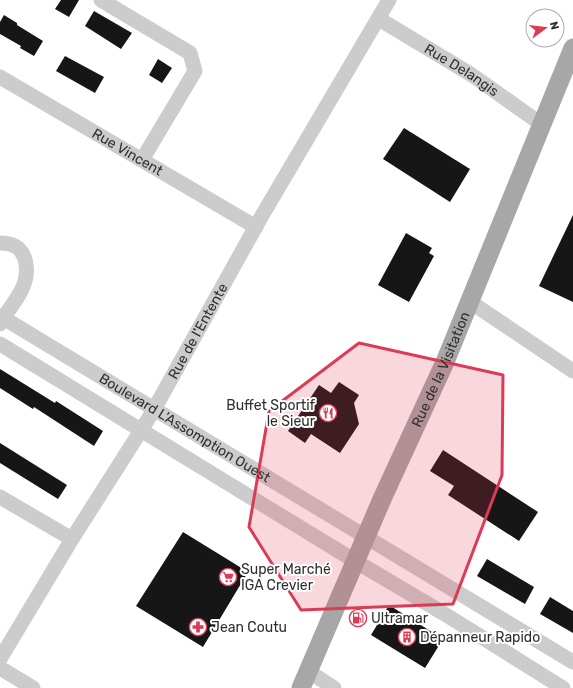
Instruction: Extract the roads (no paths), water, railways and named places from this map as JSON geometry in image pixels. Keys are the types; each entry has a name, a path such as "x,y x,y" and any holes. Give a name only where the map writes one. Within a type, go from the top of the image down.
{"main road":[{"name":"Rue de la Visitation","path":"304,680 366,536 445,362 573,48"}],"street":[{"path":"101,0 190,53 195,71 142,160"},
{"name":"Rue de l'Entente","path":"0,659 72,539 142,430 256,227 389,0"},
{"name":"Rue Delangis","path":"379,18 472,76 541,124"},
{"name":"Rue Vincent","path":"0,77 256,227"},
{"name":"Boulevard L'Assomption Ouest","path":"0,243 10,244 18,248 26,259 27,277 22,290 1,319 366,536 573,662"},
{"path":"469,301 573,370"},
{"name":"Boulevard L'Assomption Ouest","path":"0,344 355,561 440,611 563,688"},
{"path":"0,497 72,539"},
{"path":"440,611 452,589"},
{"path":"0,668 33,688"},
{"path":"304,680 334,688"}],"place":[{"name":"Buffet Sportif le Sieur","path":"328,413"},
{"name":"Super Marché IGA Crevier","path":"228,577"},
{"name":"Ultramar","path":"358,618"},
{"name":"Jean Coutu","path":"198,627"},
{"name":"Dépanneur Rapido","path":"407,637"}]}
